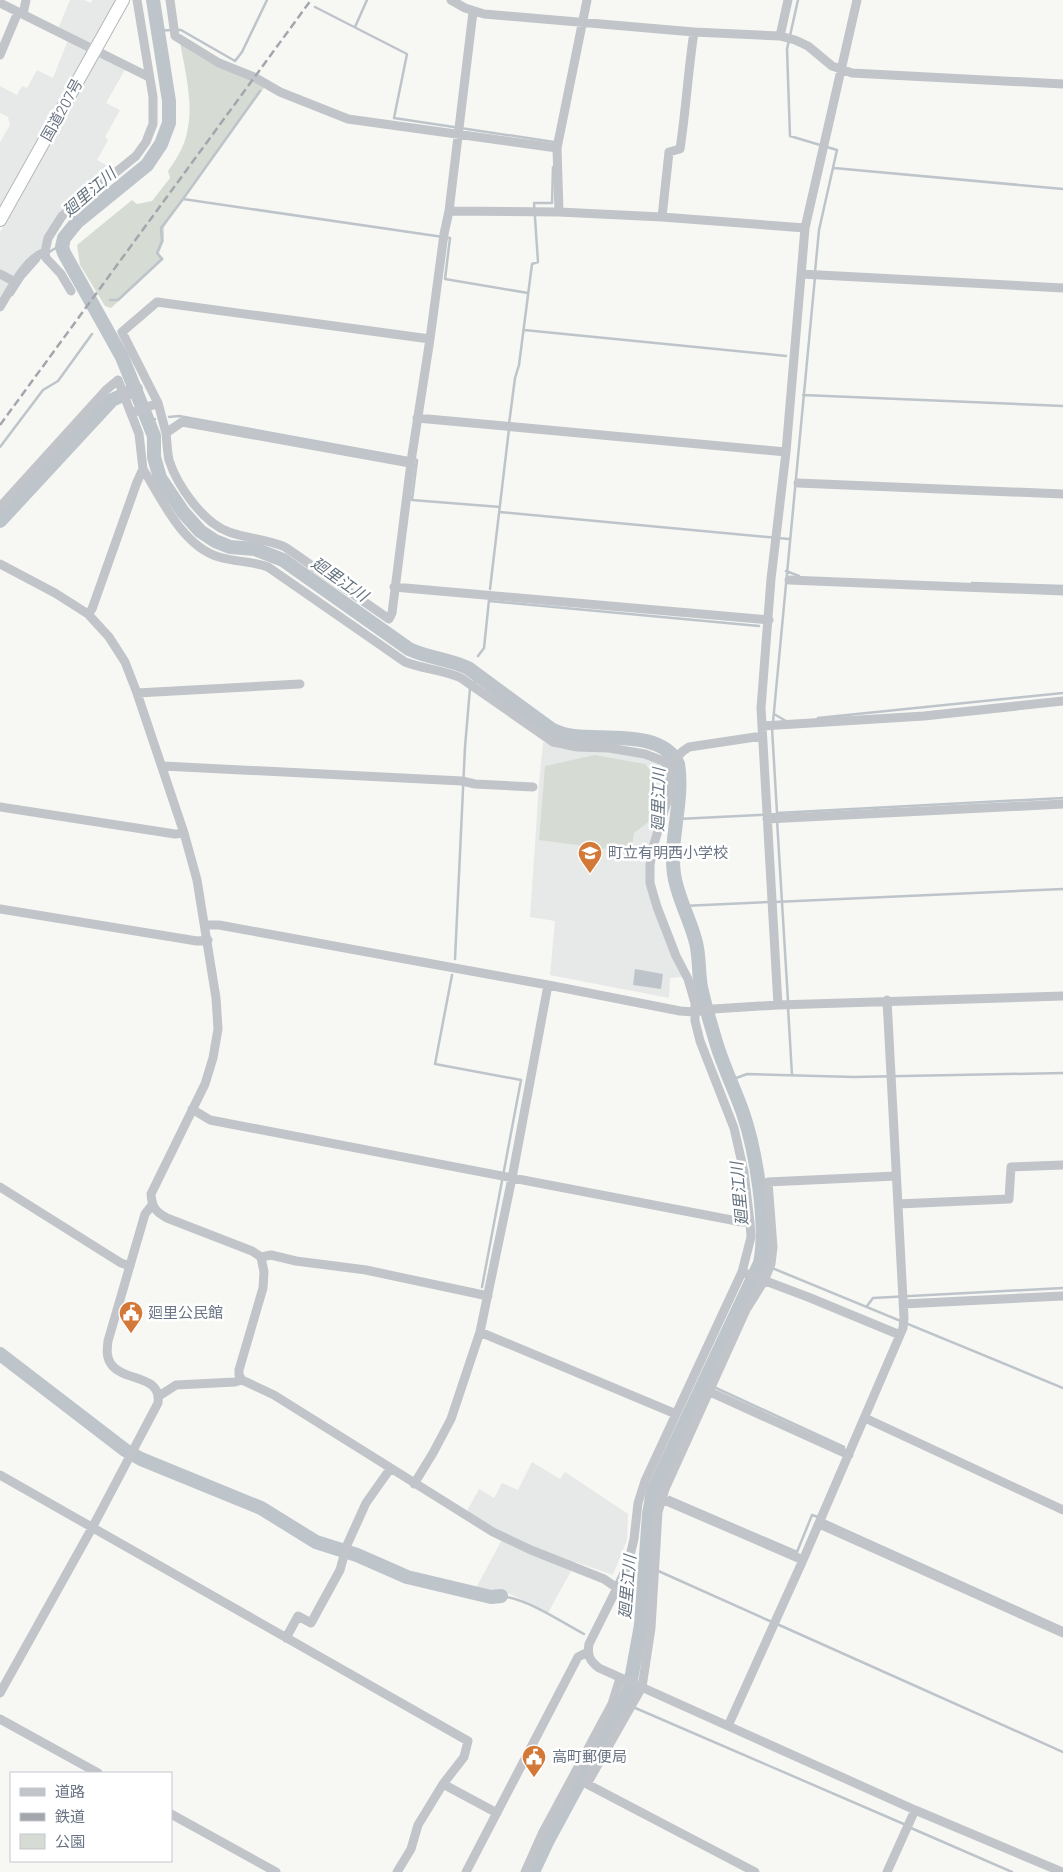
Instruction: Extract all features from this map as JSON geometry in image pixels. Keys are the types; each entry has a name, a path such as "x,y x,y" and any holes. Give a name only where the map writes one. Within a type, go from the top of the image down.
{"highway":[{"name":"国道207号","path":"0,220 123,0"}],"street":[{"path":"0,55 26,0"},
{"path":"45,255 48,238 62,216 136,156 146,142 153,124 153,97 137,0"},
{"path":"170,0 175,36 219,63 254,77 280,92 341,117 459,130 554,148"},
{"path":"452,0 473,12 484,14 694,32 782,37 808,46 832,66 852,73 1063,84"},
{"path":"559,212 554,148 587,0"},
{"path":"782,37 788,0"},
{"path":"769,726 761,708 776,538 786,452 805,228 857,0"},
{"path":"0,3 149,77"},
{"path":"430,339 157,302 122,332 158,403 166,433 169,458 176,477 198,509 214,524 228,532 271,541 285,547 388,619 392,613 417,418 430,339 444,237 450,211 473,12"},
{"path":"662,217 669,152 680,149 687,108 688,73 694,32"},
{"path":"450,211 559,212 662,217 805,228"},
{"path":"0,306 35,256 45,255"},
{"path":"45,255 61,274 71,291"},
{"path":"0,274 15,282"},
{"path":"801,274 1063,288"},
{"path":"5,502 106,390 118,380 139,434 143,469 171,515 190,539 202,548 218,557 256,563 268,567 405,662 449,673 473,686 553,742 577,747 608,748 645,754 663,761 668,766 670,792 653,847 650,883 676,956 688,979 697,1011 695,1021 700,1041 734,1128 744,1172 751,1237 744,1273 645,1481 638,1503 634,1539 628,1564 589,1644 588,1652 592,1663 620,1678 915,1810 1062,1872"},
{"path":"132,413 158,403"},
{"path":"417,418 786,452"},
{"path":"166,433 182,422 411,460"},
{"path":"88,614 92,609 143,469"},
{"path":"798,483 1063,494"},
{"path":"0,567 54,593 88,614 109,637 125,662 138,693 184,833 197,880 206,925 216,998 218,1029 205,1084 151,1194 152,1205 157,1213 252,1251 261,1258 264,1272 262,1288 240,1370 239,1375 242,1380 274,1395 493,1532 531,1550 604,1579 617,1588"},
{"path":"789,580 1063,591"},
{"path":"394,587 769,620"},
{"path":"138,693 300,684"},
{"path":"769,726 924,716 1063,701"},
{"path":"769,726 762,736 771,817 772,902 785,1004"},
{"path":"668,766 682,751 689,748 762,736"},
{"path":"163,766 465,781 475,784 533,787"},
{"path":"771,817 1063,804"},
{"path":"0,807 175,834 184,833"},
{"path":"0,909 197,941 208,940"},
{"path":"206,925 219,925 680,1011 887,1000 1063,996"},
{"path":"414,1484 433,1453 450,1419 480,1332 488,1296 506,1176 548,985"},
{"path":"728,1726 803,1560 902,1331 904,1318 887,1000"},
{"path":"192,1109 210,1120 750,1222"},
{"path":"898,1204 1009,1198 1010,1167 1063,1165"},
{"path":"751,1871 587,1784 642,1687 651,1628 658,1512 662,1499 746,1310 770,1267 773,1247 768,1182 896,1176"},
{"path":"0,1187 121,1263 130,1266"},
{"path":"0,1694 135,1449 158,1403 159,1396 157,1390 150,1384 121,1372 111,1365 107,1354 108,1341 145,1214 152,1205"},
{"path":"261,1258 271,1255 296,1261 366,1270 488,1296"},
{"path":"744,1273 902,1331"},
{"path":"903,1299 1063,1296"},
{"path":"480,1332 676,1414"},
{"path":"159,1396 176,1385 242,1380"},
{"path":"711,1389 849,1455"},
{"path":"865,1418 1063,1510"},
{"path":"286,1638 298,1616 311,1623 340,1570 348,1545 366,1503 390,1469"},
{"path":"0,1475 468,1741 464,1757 443,1784 418,1825 411,1849 397,1872"},
{"path":"662,1499 803,1560"},
{"path":"820,1521 1063,1633"},
{"path":"466,1872 578,1657 588,1652"},
{"path":"525,1872 542,1834 606,1716 620,1678"},
{"path":"0,1719 96,1772"},
{"path":"443,1784 497,1813"},
{"path":"886,1872 915,1810"},
{"path":"172,1815 276,1872"}],"shaded area":[{"path":"70,0 84,0 91,3 92,0 117,0 0,211 0,142 10,125 8,117 0,113 0,86 17,95 22,86 27,88 37,70 53,78 70,35 58,29"},
{"path":"100,54 126,68 106,103 120,110 105,137 108,140 97,160 115,170 61,214 43,254 18,282 0,311 0,232"},
{"name":"町立有明西小学校","path":"543,742 561,749 608,750 645,756 657,761 666,774 667,791 647,883 652,907 682,977 670,978 669,998 550,975 555,921 530,917"},
{"path":"635,969 663,974 661,989 633,985"},
{"path":"532,1462 560,1479 565,1472 628,1514 627,1540 613,1575 576,1562 548,1613 508,1593 491,1595 475,1590 505,1534 467,1511 479,1489 494,1498 502,1483 518,1490"}],"green space":[{"path":"180,42 257,81 264,88 164,227 164,241 159,253 164,259 111,308 105,306 80,265 77,245 132,200 137,204 152,201 170,178 168,171 182,148 189,122 190,109"},
{"path":"595,755 645,764 655,776 651,820 634,833 631,852 539,840 545,766"}],"waterway":[{"name":"廻里江川","path":"153,0 169,101 169,123 161,144 147,165 77,222 64,238 62,247 122,357 154,436 154,457 160,478 183,512 200,531 215,541 230,547 255,549 283,560 409,649 468,668 551,729 562,734 574,736 646,741 660,746 670,753 678,764 679,791 673,847 674,874 697,945 699,975 708,1015 722,1060 743,1113 752,1147 762,1209 763,1229 760,1263 653,1491 649,1514 641,1625 630,1685 624,1702 547,1842 533,1872"},
{"path":"176,30 181,30 235,61 242,52 267,0"},
{"path":"355,27 367,0"},
{"path":"798,0 787,49 790,136 837,150 819,230 815,272"},
{"path":"315,7 407,54 394,118 554,142"},
{"path":"157,31 171,30"},
{"path":"183,199 260,91"},
{"path":"509,424 515,378 519,365 532,264 538,262 534,203 552,203 553,167"},
{"path":"834,168 1063,189"},
{"path":"110,300 118,300 162,259 157,253 162,241 161,228 183,199 450,238 445,279 528,293"},
{"path":"48,253 62,247"},
{"path":"12,295 23,278 39,260"},
{"path":"773,722 815,277"},
{"path":"524,330 786,356"},
{"path":"0,447 43,390 58,381 92,334"},
{"path":"0,521 112,400 136,389"},
{"path":"803,395 1063,406"},
{"path":"169,417 179,416 408,458"},
{"path":"150,423 155,419"},
{"path":"490,589 509,429"},
{"path":"414,459 417,460 412,500 500,507"},
{"path":"9,501 15,505"},
{"path":"499,512 789,539"},
{"path":"786,571 799,576"},
{"path":"972,583 1063,586"},
{"path":"478,656 484,648 489,600"},
{"path":"489,601 759,626"},
{"name":"廻里江川","path":"468,668 471,664"},
{"path":"473,684 479,675"},
{"path":"455,959 465,747 470,688"},
{"path":"818,718 1063,693"},
{"path":"774,714 786,721"},
{"path":"772,728 777,813 1063,798"},
{"path":"678,819 777,814"},
{"path":"777,820 788,1001"},
{"path":"775,902 1063,889"},
{"path":"683,906 769,902"},
{"path":"452,975 435,1064 521,1080 482,1287"},
{"path":"788,1007 792,1075"},
{"path":"731,1080 747,1074 854,1077 1063,1073"},
{"path":"760,1263 1063,1388"},
{"path":"867,1306 873,1298 1063,1288"},
{"path":"0,1354 125,1450 141,1459 261,1508 316,1542 357,1555 407,1577 491,1597 501,1596"},
{"path":"703,1382 844,1447"},
{"name":"廻里江川","path":"653,1491 658,1492"},
{"path":"669,1497 797,1552 812,1515 818,1517"},
{"path":"823,1520 1063,1628"},
{"path":"645,1565 772,1622"},
{"path":"501,1596 533,1606 584,1634"},
{"path":"777,1624 1063,1752"},
{"path":"633,1707 906,1825"},
{"path":"911,1828 1012,1872"}],"railway":[{"path":"0,425 311,0"}],"place":[{"name":"町立有明西小学校","path":"590,874"},
{"name":"廻里公民館","path":"131,1334"},
{"name":"高町郵便局","path":"534,1778"}]}
